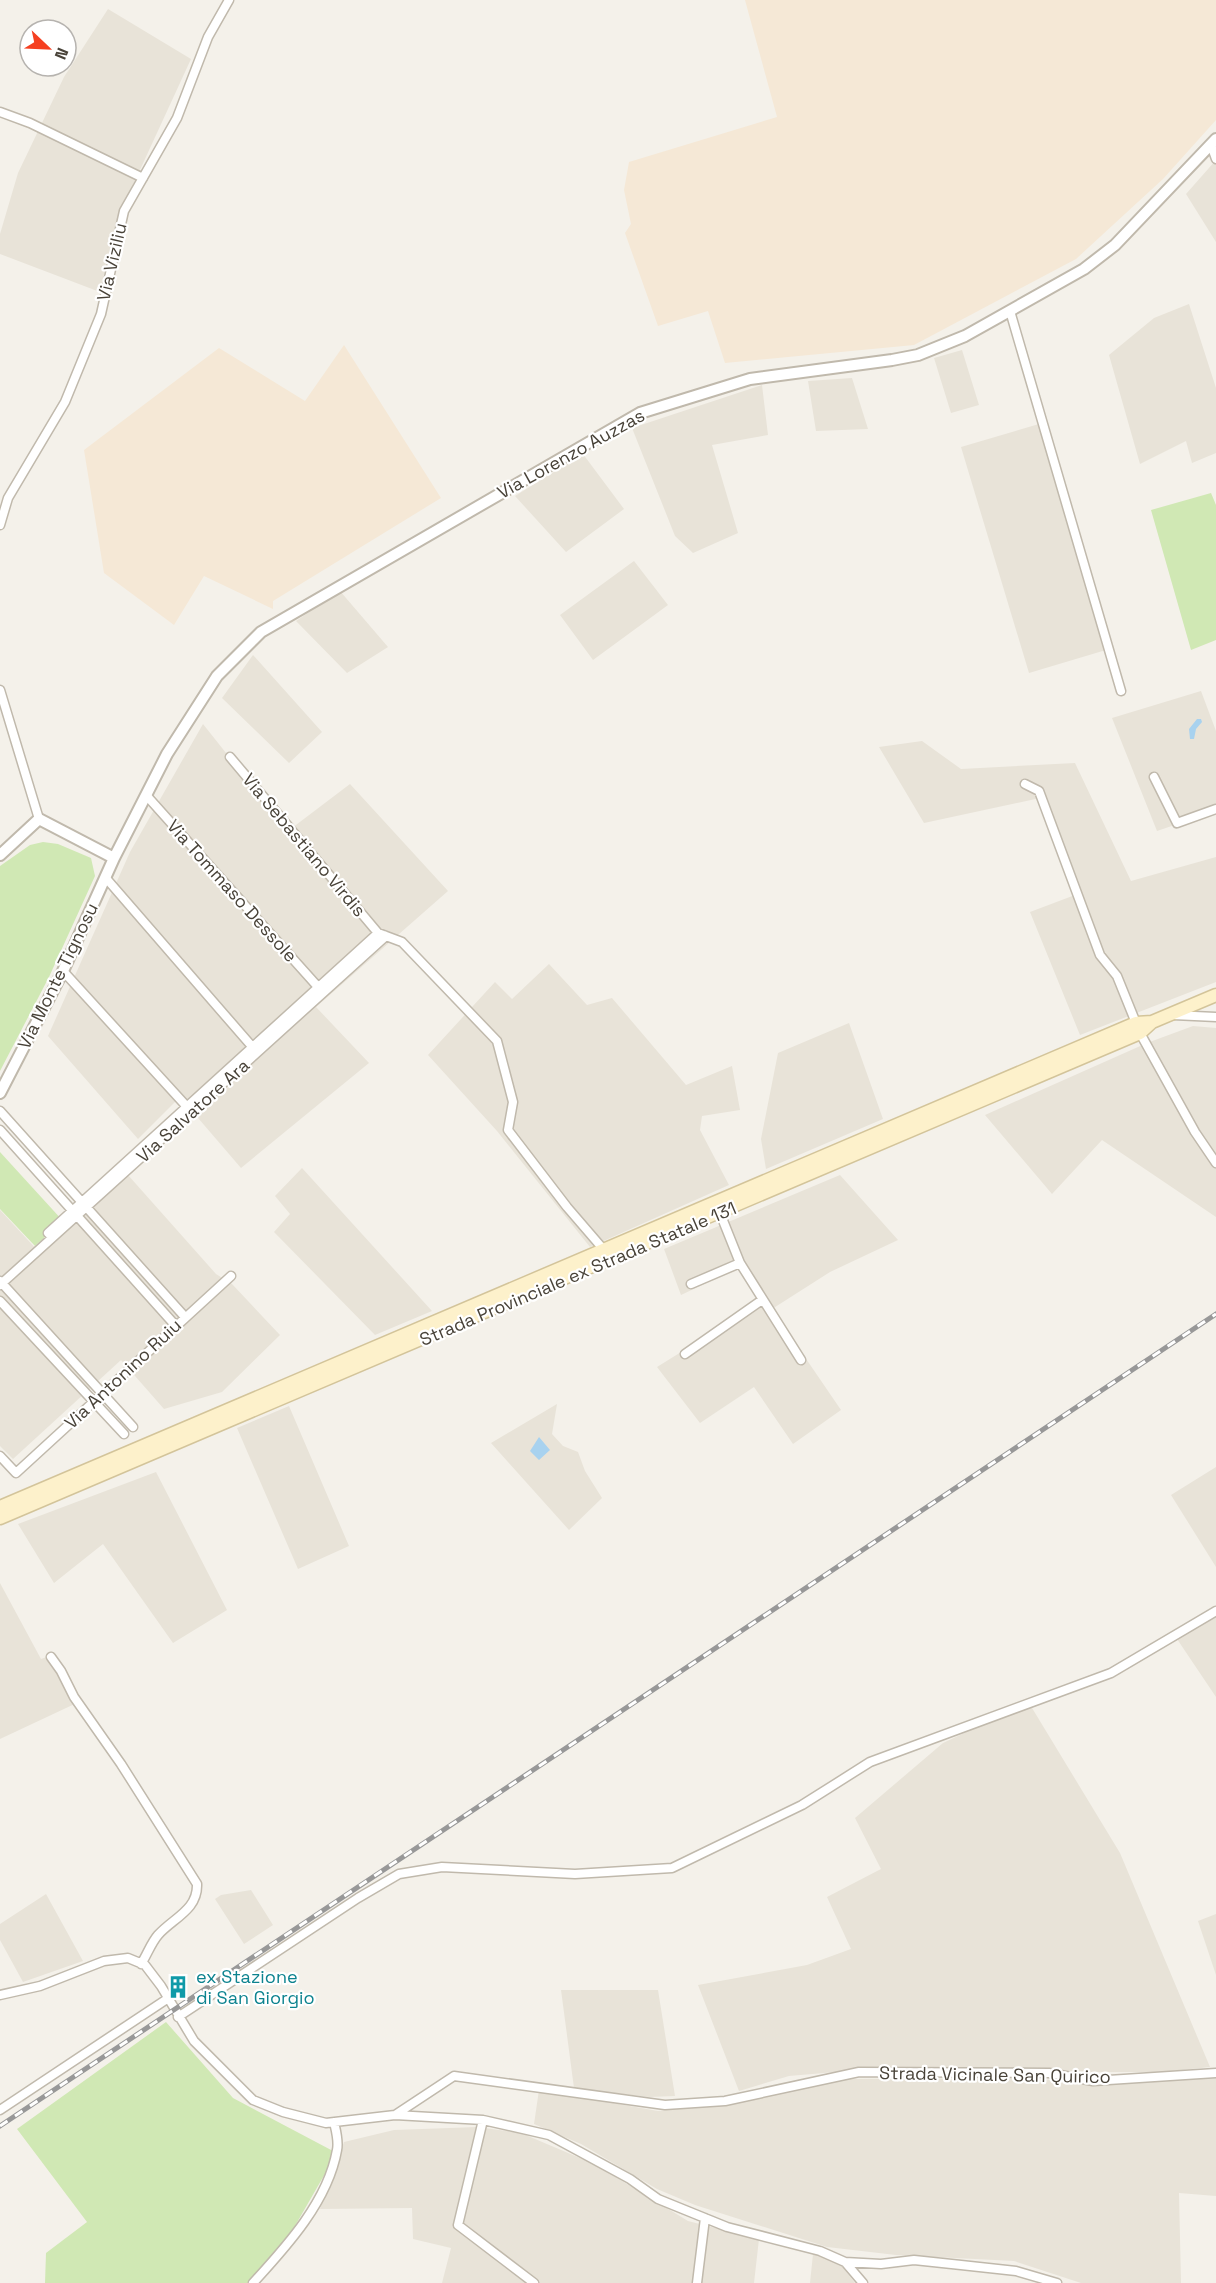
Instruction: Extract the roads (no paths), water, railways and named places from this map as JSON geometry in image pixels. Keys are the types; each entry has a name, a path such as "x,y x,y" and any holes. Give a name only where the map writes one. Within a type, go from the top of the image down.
{"main road":[{"name":"Strada Provinciale ex Strada Statale 131","path":"0,1507 604,1250 1216,995"},
{"name":"Strada Provinciale ex Strada Statale 131","path":"0,1518 720,1213 1138,1028"}],"street":[{"name":"Via Viziliu","path":"0,525 8,498 65,402 101,314 124,211 177,118 208,38 229,0"},
{"path":"0,112 41,128 143,178"},
{"path":"1214,142 1216,159"},
{"name":"Via Lorenzo Auzzas","path":"114,858 167,754 218,676 261,632 640,413 750,379 918,355 965,336 1084,269 1115,245 1214,142"},
{"path":"1010,311 1121,691"},
{"path":"0,690 39,819 114,858"},
{"name":"Via Sebastiano Virdis","path":"230,757 382,934 402,942 497,1041 513,1102 508,1130 567,1207 604,1250"},
{"path":"1154,777 1178,823 1216,809"},
{"path":"1025,784 1039,791 1100,955 1117,976 1138,1028 1195,1132 1216,1163"},
{"name":"Via Tommaso Dessole","path":"146,795 319,987"},
{"path":"0,855 39,819"},
{"name":"Via Monte Tignosu","path":"0,1093 63,971 114,858"},
{"path":"105,877 255,1050"},
{"name":"Via Salvatore Ara","path":"255,1050 319,987 382,934"},
{"name":"Via Salvatore Ara","path":"1,1282 382,934"},
{"path":"63,971 189,1109"},
{"path":"1170,1015 1216,1017"},
{"path":"0,1111 185,1317"},
{"path":"0,1130 176,1325"},
{"path":"720,1213 740,1263 801,1360"},
{"path":"691,1284 740,1263"},
{"name":"Via Antonino Ruiu","path":"0,1455 16,1473 231,1276"},
{"path":"1,1282 133,1427"},
{"path":"685,1354 762,1300"},
{"path":"0,1301 124,1434"},
{"path":"178,2017 358,1898 399,1874 442,1867 575,1874 672,1868 802,1805 870,1762 1111,1673 1216,1611"},
{"path":"51,1657 74,1697 121,1764 197,1884 197,1894 192,1904 158,1935 141,1964"},
{"path":"0,1995 40,1986 104,1961 128,1958 141,1964 161,1986 194,2041 253,2100 326,2123 395,2115 483,2120 549,2134 630,2179 658,2199 727,2227 820,2251 845,2262 938,2262 1016,2271 1056,2283"},
{"path":"0,2110 167,1999"},
{"name":"Strada Vicinale San Quirico","path":"395,2115 454,2076 665,2105 726,2101 859,2072 1049,2073 1093,2081 1216,2073"},
{"path":"483,2120 458,2225 534,2283"},
{"path":"253,2283 281,2253 325,2188 338,2148 334,2122"},
{"path":"696,2283 705,2218"},
{"path":"845,2262 863,2283"}],"water":[{"path":"1197,719 1201,719 1202,722 1196,729 1194,739 1190,739 1189,729"},
{"path":"539,1437 550,1450 539,1460 530,1451"}],"railway":[{"path":"0,2126 1216,1314"}],"place":[{"name":"ex Stazione di San Giorgio","path":"178,1987"}]}
